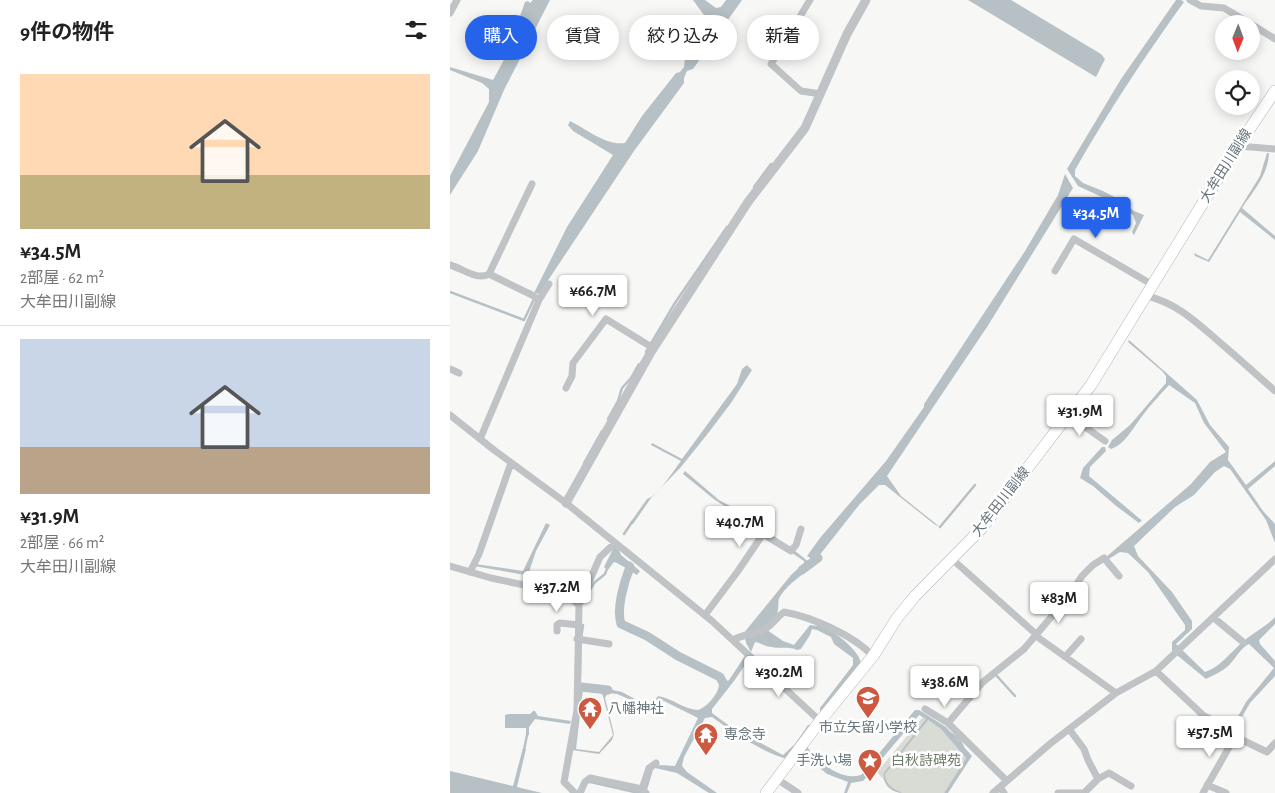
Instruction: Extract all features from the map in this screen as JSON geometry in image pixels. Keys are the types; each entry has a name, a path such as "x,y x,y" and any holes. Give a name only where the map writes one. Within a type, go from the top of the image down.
{"main road":[{"name":"大牟田川副線","path":"766,793 820,721 873,656 897,618 915,596 981,529 1068,416 1099,373 1238,146 1275,91"}],"street":[{"path":"450,13 457,0"},
{"path":"810,0 771,64 801,91 821,94"},
{"path":"566,503 653,348 748,202 805,128 847,34 866,0"},
{"path":"1190,0 1201,6 1224,8 1236,15"},
{"path":"1260,30 1275,39"},
{"path":"1238,146 1275,149"},
{"path":"489,274 532,184"},
{"path":"1055,271 1074,239 1153,285"},
{"path":"450,265 468,273 486,276 489,274 532,295 538,300"},
{"path":"480,439 538,300 549,284"},
{"path":"1147,296 1163,300 1182,310 1248,365 1275,391"},
{"path":"566,388 572,376 573,363 606,318 653,348"},
{"path":"450,369 459,373"},
{"path":"450,415 566,503 705,615 820,721"},
{"path":"1068,416 1105,441"},
{"path":"470,572 479,554 511,463"},
{"path":"705,615 738,571 762,534 791,551 796,545 801,529"},
{"path":"576,793 564,782 576,723 583,640 579,625 579,605 600,557 618,545"},
{"path":"952,559 1038,637 1116,693"},
{"path":"993,793 1002,790 1007,781 1116,693 1156,671 1275,559"},
{"path":"951,725 983,682 1038,637 1082,576 1094,565 1107,561 1119,576"},
{"path":"450,566 491,578 566,594 579,605"},
{"path":"733,640 739,636 750,635 766,628 784,612 839,632 866,648 873,656"},
{"path":"1214,618 1243,642"},
{"path":"557,631 557,625 560,623 579,625"},
{"path":"1065,657 1081,639"},
{"path":"583,640 610,644"},
{"path":"1156,671 1204,716 1234,733 1240,739 1267,752 1275,743"},
{"path":"925,709 951,725 1007,781"},
{"path":"1069,730 1084,749 1098,779"},
{"path":"1203,793 1234,733"},
{"path":"580,793 588,780 644,791 648,768 656,763"},
{"path":"1058,793 1084,793 1098,779 1109,773 1131,786"},
{"path":"777,779 798,793"},
{"path":"1207,785 1226,793"}],"green space":[{"name":"白秋詩碑苑","path":"923,717 943,730 966,758 944,793 903,793 890,787 877,772"}],"shaded area":[{"path":"533,0 550,0 537,25 537,15 520,15 525,2 528,1 530,3"},
{"path":"693,0 705,0 716,8 721,7 726,0 742,0 731,15 704,15"},
{"path":"968,0 1011,0 1101,54 1105,59 1096,77"},
{"path":"1176,0 1184,2 1127,84 1075,170 1075,176 1083,183 1103,191 1120,200 1134,211 1144,215 1134,235 1132,232 1136,223 1133,215 1117,204 1078,186 1067,169 1121,79"},
{"path":"504,60 519,60 504,90 478,151 450,195 450,176 489,102 489,89 482,83 450,70 450,67 493,80"},
{"path":"685,60 699,60 693,69 687,71 684,83 634,151 539,294 534,293 567,227 613,155 573,131 568,125 570,121 611,142 625,143 642,116 676,73 680,72 684,67"},
{"path":"1267,153 1269,153 1268,161 1263,175 1242,208 1275,236 1275,240 1240,212 1209,262 1195,256 1194,253 1208,260 1260,176"},
{"path":"1065,174 1073,188 987,327 887,476 901,496 940,527 885,485 879,485 859,505 815,561 807,556 820,538 886,461 924,407 924,404 1025,251 1058,195"},
{"path":"1129,340 1197,400 1210,425 1229,447 1228,460 1246,485 1275,461 1275,466 1248,489 1263,511 1275,524 1275,543 1266,520 1230,469 1224,466 1215,472 1194,495 1175,507 1134,546 1138,556 1172,592 1192,621 1192,629 1176,644 1205,672 1221,662 1275,617 1275,624 1259,640 1260,644 1275,661 1275,676 1250,703 1234,731 1231,729 1246,702 1274,668 1249,644 1243,648 1227,667 1206,679 1172,651 1172,642 1185,630 1185,625 1148,572 1128,553 1120,552 1107,560 1105,558 1191,484 1210,462 1226,452 1204,423 1195,403 1169,385 1149,407 1121,444 1111,449 1108,447 1112,440 1130,425 1166,383 1166,376 1162,371 1128,342"},
{"path":"747,365 752,370 731,403 681,467 661,487 681,461 651,445 652,443 682,459 737,384 742,369"},
{"path":"1102,447 1105,447 1106,451 1090,467 1089,476 1142,520 1139,523 1093,486 1080,478 1083,468"},
{"path":"685,471 719,500 741,512 785,544 715,500 683,474"},
{"path":"652,497 633,524 630,525 630,523 647,499"},
{"path":"546,523 550,525 536,551 529,572 551,582 525,575 474,566 475,564 523,571"},
{"path":"614,547 640,571 637,575 632,572 627,577 625,576 626,568 615,562 608,570 604,567"},
{"path":"795,551 814,566 796,579 784,591 779,599 778,610 773,620 764,626 743,634 791,575 804,563 804,561 792,553"},
{"path":"810,625 822,626 839,636 856,652 861,663 822,711 820,711 820,708 853,665 853,658 834,644 831,637 812,629 801,649 770,647 755,642 751,652 745,638 753,637 767,630 783,641 794,645"},
{"path":"580,642 582,643 581,687 583,689 576,749 599,752 613,735 603,696 598,687 622,692 646,705 651,705 658,696 687,708 698,710 714,697 719,688 719,678 721,676 728,681 745,656 749,659 712,709 712,713 731,727 783,755 795,744 808,725 811,725 787,759 757,746 712,717 705,718 684,757 682,766 687,772 717,793 709,793 677,773 655,768 646,793 633,793 589,783 590,780 639,791 651,768 659,765 675,766 698,718 662,700 658,700 651,707 647,707 617,694 608,693 605,698 614,734 612,740 599,754 572,750"},
{"path":"915,710 919,710 946,727 972,756 948,793 944,793 966,758 941,729 928,720 885,774 888,784 903,793 892,790 886,785 884,773 926,719 919,715 863,781 851,783 847,793 844,793 848,782 827,774 803,754 807,747 818,759 838,773 853,776 861,775"},
{"path":"533,711 538,716 571,721 570,724 535,719 529,727 529,735 526,735 526,728 505,728 505,715 530,714"},
{"path":"523,748 526,749 517,787 542,793 450,793 450,771 513,786"}],"waterway":[{"path":"754,187 771,164"},
{"path":"646,352 675,303 727,227"},
{"path":"450,292 524,320 534,299"},
{"path":"608,419 618,401 622,388 631,378 639,364"},
{"path":"584,463 602,431"},
{"path":"940,527 975,485"},
{"path":"624,534 632,522"},
{"path":"802,570 818,558"},
{"path":"587,595 594,583 605,574 608,566"},
{"path":"629,566 620,603 621,624 647,636 678,656 720,677 724,685"},
{"path":"541,578 570,593"},
{"path":"581,639 583,625"},
{"path":"996,675 1015,696"},
{"path":"581,687 608,690"},
{"path":"950,733 959,739 963,747"},
{"path":"524,750 527,735"}],"place":[{"name":"市立矢留小学校","path":"868,719"},
{"name":"八幡神社","path":"590,730"},
{"name":"専念寺","path":"706,756"},
{"name":"手洗い場","path":"870,782"}]}
